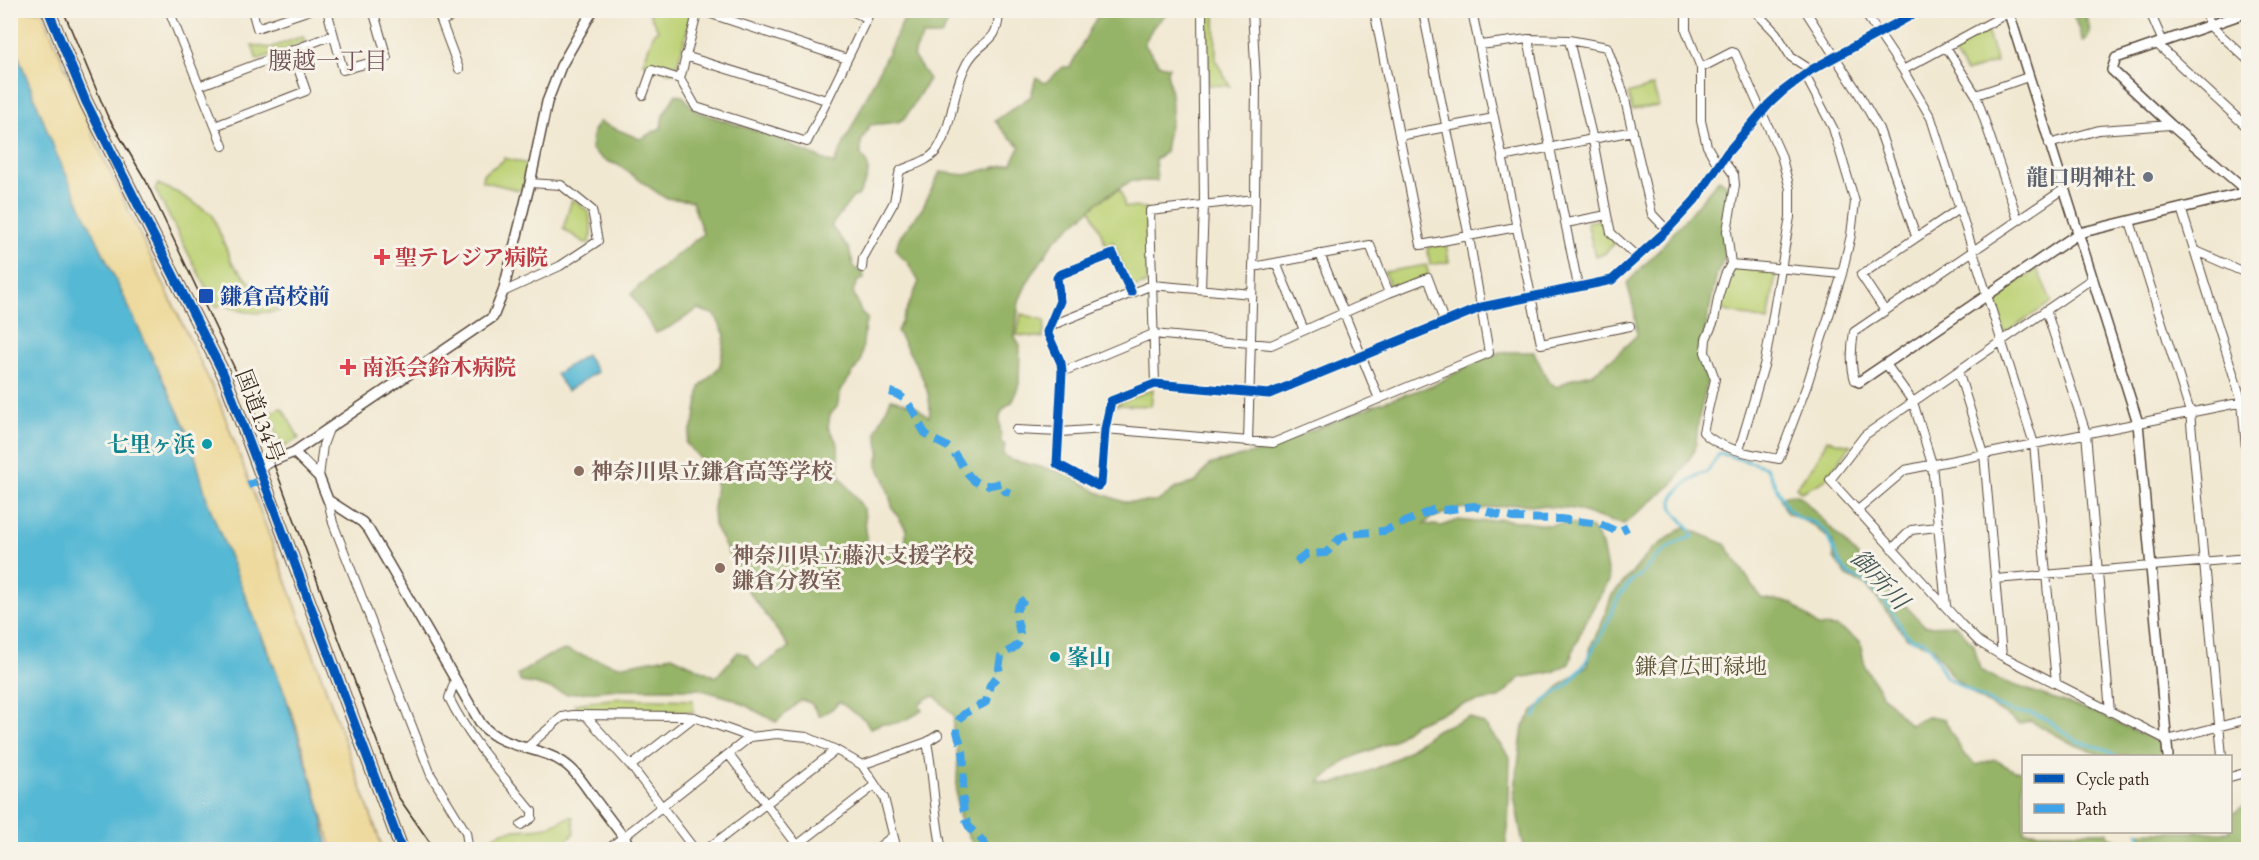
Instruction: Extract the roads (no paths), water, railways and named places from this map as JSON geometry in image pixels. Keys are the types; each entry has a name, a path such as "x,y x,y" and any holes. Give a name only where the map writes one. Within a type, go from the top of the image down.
{"highway":[{"name":"国道134号","path":"48,10 86,102 224,375 402,849"}],"street":[{"path":"169,10 223,146"},
{"path":"252,10 256,28 294,13 310,10"},
{"path":"327,10 342,70 387,58 373,10"},
{"path":"437,10 459,69"},
{"path":"442,21 467,10"},
{"path":"258,467 294,452 493,317 502,292 530,183 547,102 555,78 593,10"},
{"path":"847,59 699,10 680,79 696,107 807,142 869,14 849,10"},
{"path":"862,268 863,258 894,202 898,174 901,170 927,159 936,151 954,109 968,62 996,34 999,10"},
{"path":"1201,288 1204,205 1202,10"},
{"path":"1248,442 1255,199 1256,81 1252,10"},
{"path":"1374,10 1421,245 1516,227"},
{"path":"1399,10 1472,11 1542,344 1630,326"},
{"path":"1686,10 1686,30 1701,68 1701,121 1707,146 1734,175 1735,184 1727,231 1731,264 1725,275 1714,321 1706,339 1705,352 1714,379 1703,432 1713,441 1729,448 1779,459 1807,385 1842,274 1851,235 1855,202 1833,128 1808,73 1791,57 1776,33 1754,10"},
{"path":"1805,10 1879,129 1916,236"},
{"path":"1863,10 1904,70 1931,118 2034,444 2056,682"},
{"path":"1131,292 1113,254 1059,275 1060,301 1047,332 1061,363 1062,372 1057,464 1098,486 1101,484 1105,429 1110,401 1155,384 1269,394 1482,307 1612,280 1667,230 1695,200 1762,112 1783,91 1808,73 1922,10"},
{"path":"2149,10 2160,43 2248,128"},
{"path":"2205,10 2211,26 2248,60"},
{"path":"1016,430 1060,432 1105,429 1273,443 1490,353 1423,12"},
{"path":"1904,70 2008,12 2138,423 2168,755"},
{"path":"2248,12 2116,58 2112,70 2248,192"},
{"path":"199,86 333,35"},
{"path":"1480,45 1528,39 1569,40 1607,47 1623,91 1652,214 1667,230"},
{"path":"1528,39 1578,286"},
{"path":"1569,40 1593,140 1611,233 1636,256"},
{"path":"1946,47 1976,95 2018,220"},
{"path":"215,126 306,91 292,51"},
{"path":"1701,68 1732,52 1735,53 1781,155 1790,189 1790,217 1766,362 1739,450"},
{"path":"685,56 826,100"},
{"path":"643,95 652,70 680,79"},
{"path":"1976,95 2028,77"},
{"path":"1399,136 1494,118"},
{"path":"2049,144 2099,130 2171,125"},
{"path":"1502,157 1633,132"},
{"path":"502,292 560,266 598,241 592,210 561,185 530,183"},
{"path":"2064,189 1854,332 1851,348 1855,380 1859,382 2079,233 2248,192"},
{"path":"1155,384 1150,211 1255,199"},
{"path":"1885,311 1861,275 1960,208"},
{"path":"2181,208 2246,401 2248,471"},
{"path":"1566,223 1607,215"},
{"path":"2130,220 2190,412 2222,755"},
{"path":"1253,267 1370,245 1389,292"},
{"path":"2194,250 2248,274"},
{"path":"1320,254 1379,399"},
{"path":"1276,263 1304,330"},
{"path":"1731,264 1842,274"},
{"path":"1062,372 1153,334 1271,345 1389,292 1428,278 1444,321"},
{"path":"2093,278 1864,435 1830,480 1979,642 2002,656 2167,740 2248,719"},
{"path":"1050,326 1152,285 1252,294"},
{"path":"2046,310 2086,433 2110,712"},
{"path":"1886,364 1913,402 1932,464 1946,606"},
{"path":"1958,371 1984,454 2002,656"},
{"path":"1858,510 1905,470 2246,401"},
{"path":"319,477 323,445 329,429"},
{"path":"294,452 319,477 328,500 333,523 431,775 466,832 468,846"},
{"path":"328,500 362,522 369,530 486,730 501,740 553,757 564,763 581,780 633,849"},
{"path":"1892,549 1911,530 1937,527"},
{"path":"1995,579 2248,558"},
{"path":"455,680 449,698 466,729 532,812 532,818 521,825"},
{"path":"525,748 562,717 585,715 694,717 750,737 777,734 807,737 837,750 861,765 884,798 897,849"},
{"path":"585,715 631,766 695,849"},
{"path":"631,766 694,717"},
{"path":"861,765 927,742 938,735"},
{"path":"607,849 750,737"},
{"path":"927,742 934,778 935,818 942,849"},
{"path":"706,849 837,750"},
{"path":"729,755 796,848 875,785"},
{"path":"2232,776 2248,772"},
{"path":"875,849 893,836"}],"water":[{"path":"11,37 56,153 190,437 208,503 285,694 320,808 328,849 11,849"},
{"path":"586,355 597,372 567,391 556,374"}],"waterway":[{"name":"御所川","path":"1534,717 1543,702 1566,686 1583,667 1606,626 1618,598 1630,582 1643,573 1655,558 1674,544 1693,536 1676,513 1672,502 1685,484 1707,472 1720,453 1766,467 1787,508 1799,518 1815,523 1827,533 1840,564 1850,575 1866,582 1888,606 1911,639 1923,641 1930,646 1946,677 1995,705 2016,713 2031,713 2044,718 2078,742 2106,749 2114,755"},
{"name":"御所川","path":"2138,833 2146,850"}],"tram line":[{"path":"63,10 107,115 146,181 251,403 397,795 435,850"}],"place":[{"name":"龍口明神社","path":"2148,177"},
{"name":"聖テレジア病院","path":"382,257"},
{"name":"鎌倉高校前","path":"206,296"},
{"name":"南浜会鈴木病院","path":"348,367"},
{"name":"七里ヶ浜","path":"207,444"},
{"name":"神奈川県立鎌倉高等学校","path":"579,471"},
{"name":"神奈川県立藤沢支援学校 鎌倉分教室","path":"720,568"},
{"name":"峯山","path":"1055,657"}],"district":[{"name":"腰越一丁目","path":"328,60"}],"park label":[{"name":"鎌倉広町緑地","path":"1701,666"}]}
